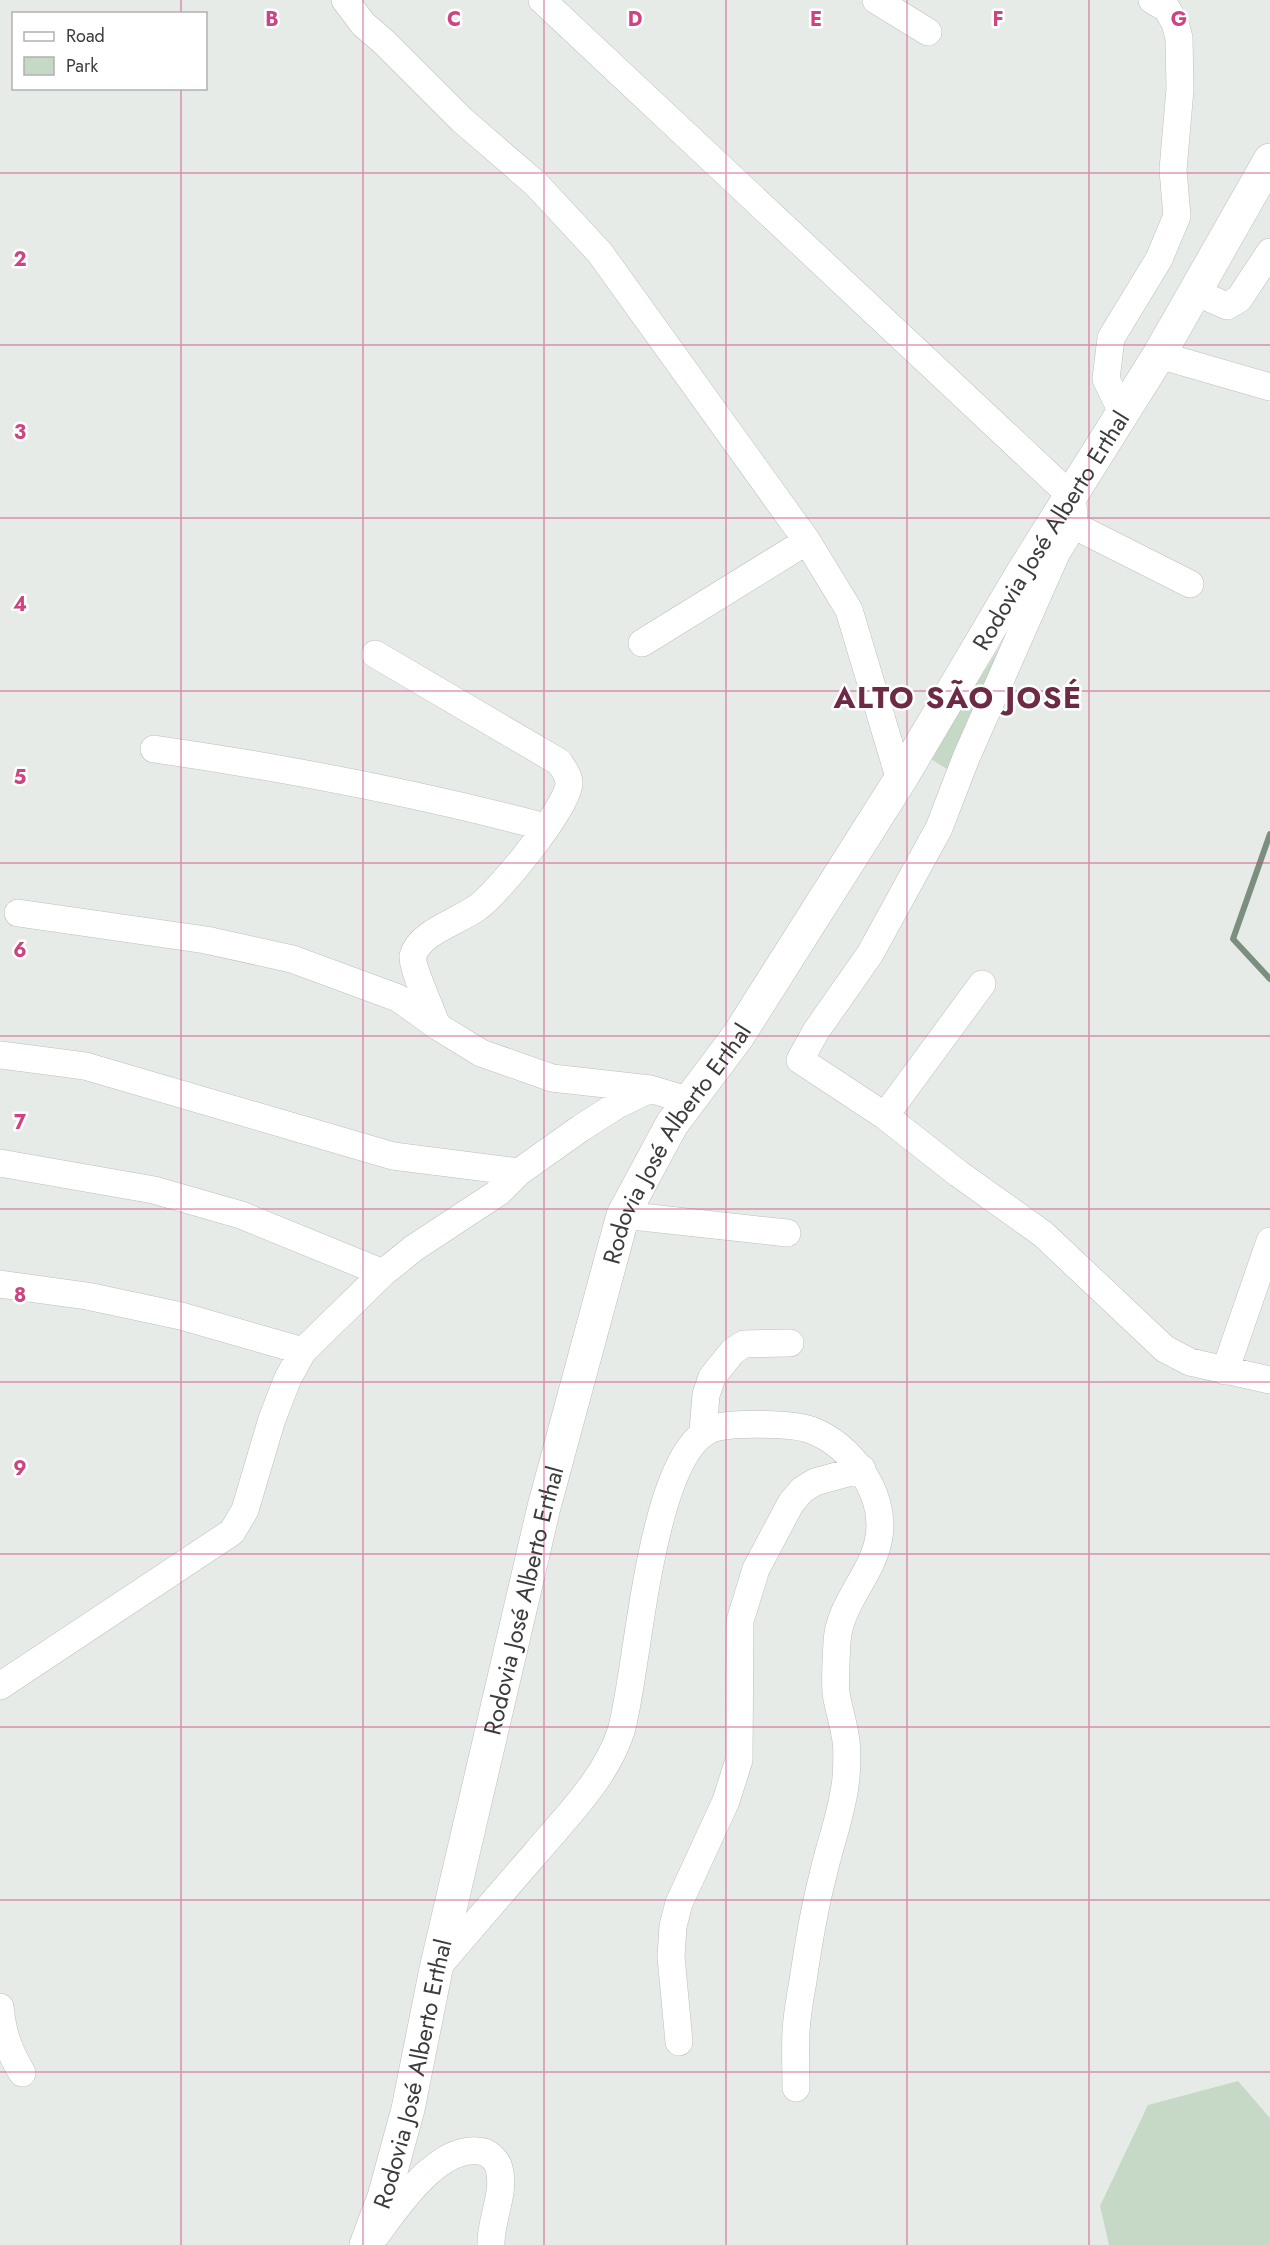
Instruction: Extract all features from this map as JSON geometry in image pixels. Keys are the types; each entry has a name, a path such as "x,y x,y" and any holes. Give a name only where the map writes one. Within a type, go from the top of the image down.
{"main road":[{"name":"Rodovia José Alberto Erthal","path":"367,2245 384,2198 408,2109 436,1969 544,1507 623,1215 666,1134 738,1036 1071,510 1122,412 1159,356 1270,160"}],"street":[{"path":"345,0 363,24 462,120 537,184 600,253 807,541 849,610 900,780"},
{"path":"542,0 1071,510 1190,584"},
{"path":"876,0 928,32"},
{"path":"1122,412 1106,379 1111,338 1158,259 1177,216 1173,170 1180,89 1179,38 1175,23 1167,9 1152,0"},
{"path":"1195,292 1227,306 1239,299 1270,252"},
{"path":"1159,356 1270,387"},
{"path":"1071,510 1056,554 966,758 939,828 870,954 816,1031 800,1060 885,1116 959,1174 1042,1234 1165,1349 1190,1362 1270,1380"},
{"path":"642,643 807,541"},
{"path":"375,654 559,762 567,774 569,783 561,805 509,878 479,907 434,932 416,949 413,964 437,1026"},
{"path":"154,749 267,766 458,804 545,827"},
{"path":"18,913 206,940 292,959 398,998 481,1053 552,1078 650,1089 690,1101"},
{"path":"885,1116 982,984"},
{"path":"0,1055 85,1066 393,1156 519,1172"},
{"path":"0,1686 232,1532 245,1510 276,1408 288,1378 303,1351 383,1273 414,1248 499,1192 519,1172 581,1128 617,1105 650,1089"},
{"path":"0,1163 154,1190 241,1215 383,1273"},
{"path":"623,1215 788,1233"},
{"path":"1225,1371 1270,1241"},
{"path":"0,1284 87,1296 181,1316 303,1351"},
{"path":"703,1432 706,1395 712,1377 733,1351 744,1344 790,1343"},
{"path":"436,1969 567,1817 606,1764 621,1733 659,1520 677,1467 689,1447 703,1432 717,1427 784,1426 810,1430 841,1448 862,1469 873,1490 880,1521 879,1540 873,1557 847,1604 839,1627 836,1692 846,1740 846,1776 843,1799 823,1875 808,1948 796,2028 796,2088"},
{"path":"679,2042 672,1957 674,1926 683,1894 726,1801 739,1760 740,1621 756,1569 791,1503 802,1490 815,1482 862,1469"},
{"path":"0,2007 3,2034 22,2073"},
{"path":"367,2245 420,2181 449,2156 473,2150 488,2154 499,2166 501,2184 490,2234 491,2245"}],"green space":[{"path":"1031,598 952,772 929,758"},
{"path":"1238,2081 1270,2118 1270,2245 1109,2245 1100,2206 1148,2105"}],"waterway":[{"path":"1270,834 1233,939 1270,979"}],"district":[{"name":"ALTO SÃO JOSÉ","path":"958,697"}]}
